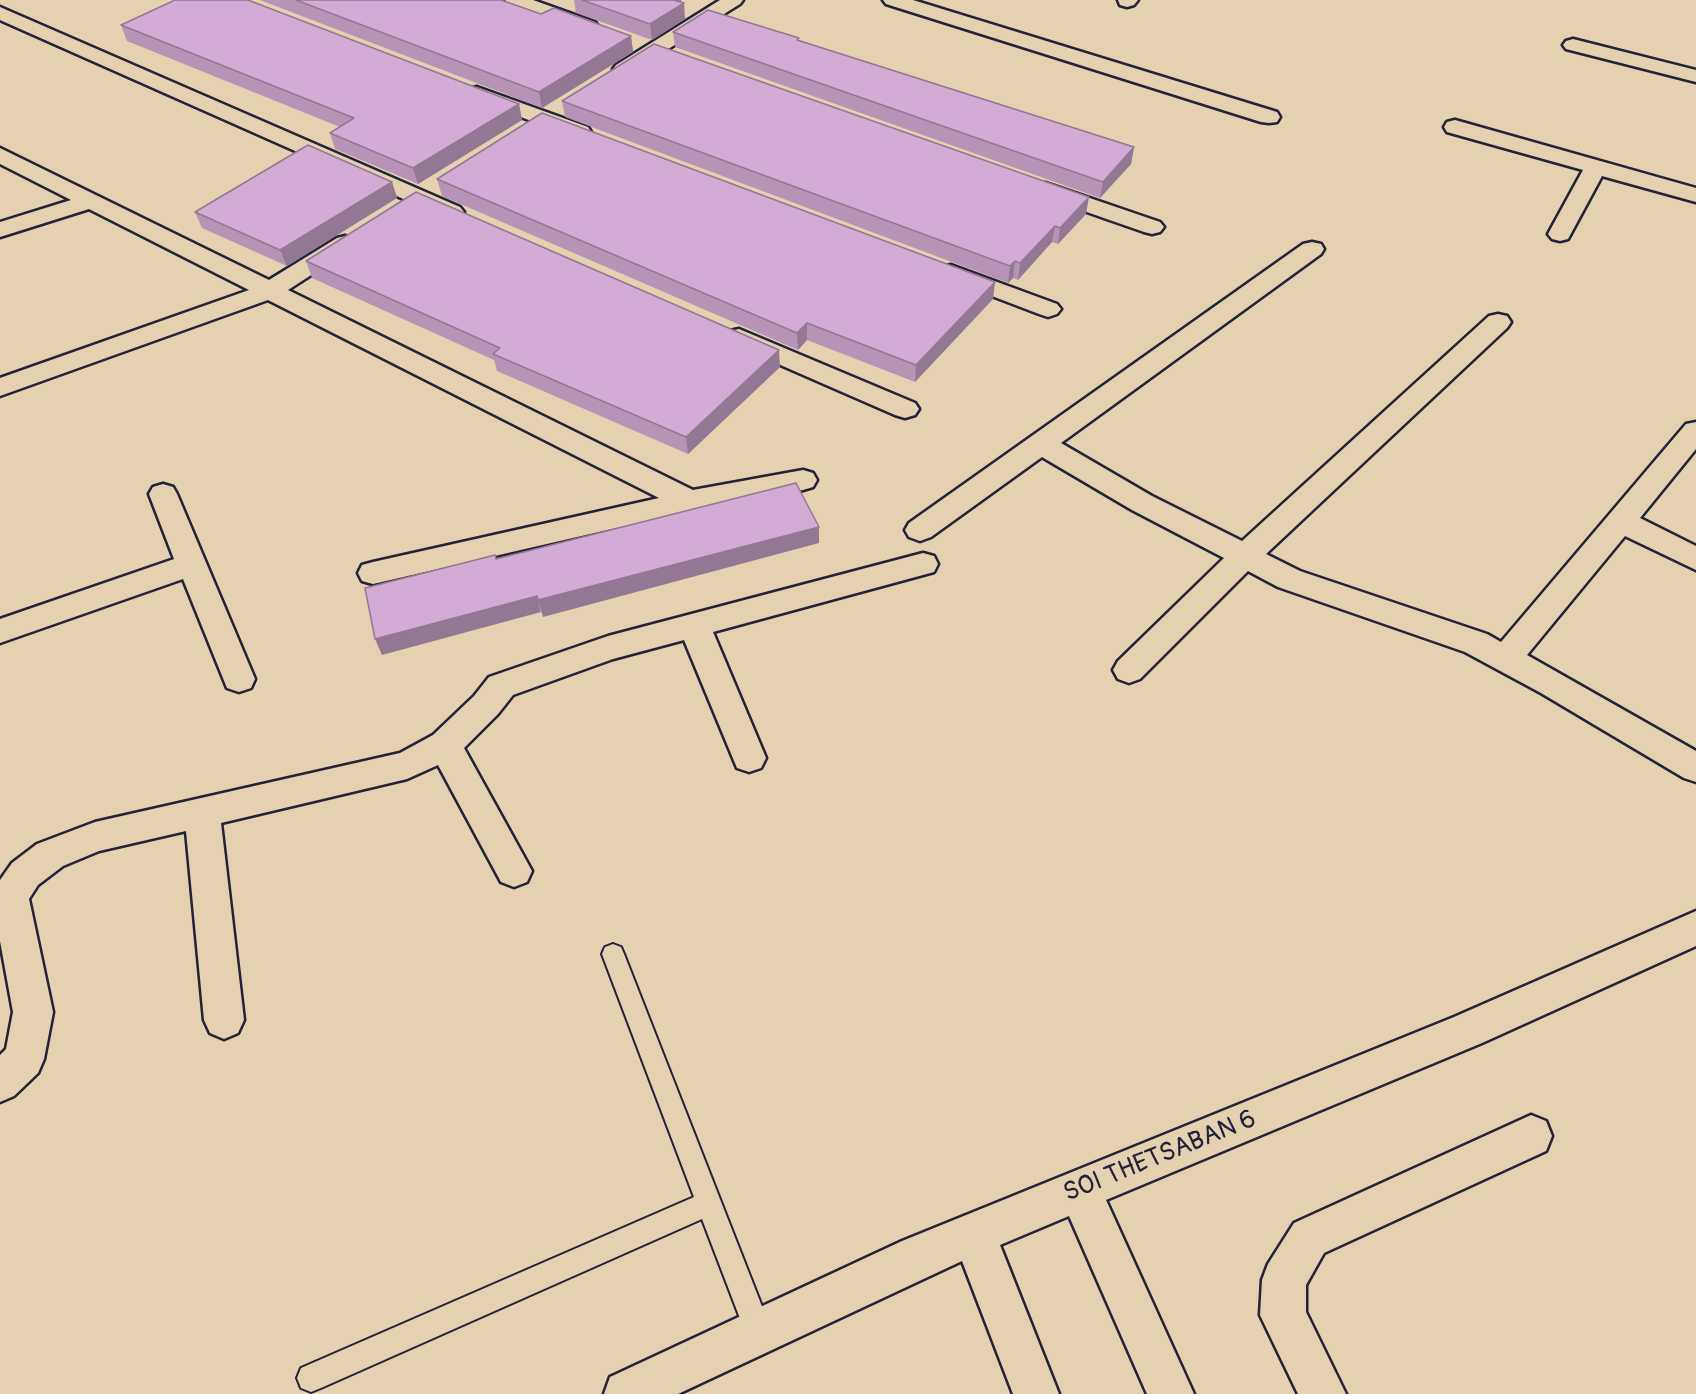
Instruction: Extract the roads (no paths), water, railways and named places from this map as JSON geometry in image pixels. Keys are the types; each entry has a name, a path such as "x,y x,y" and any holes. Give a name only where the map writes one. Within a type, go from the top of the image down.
{"street":[{"path":"515,0 611,34"},
{"path":"604,81 643,46 733,0"},
{"path":"893,0 1269,117"},
{"path":"0,13 428,191 473,221"},
{"path":"1573,45 1696,76"},
{"path":"643,46 676,58"},
{"path":"456,85 534,125 600,140"},
{"path":"534,125 564,106"},
{"path":"1455,127 1696,195"},
{"path":"0,155 690,501"},
{"path":"1560,234 1596,166"},
{"path":"1030,184 1152,227"},
{"path":"399,210 428,191"},
{"path":"0,230 91,201"},
{"path":"0,387 269,291 359,235"},
{"path":"920,531 1312,249"},
{"path":"936,266 1048,309"},
{"path":"1129,670 1244,557 1498,322"},
{"path":"721,329 905,410"},
{"path":"1505,659 1696,431"},
{"path":"1041,444 1142,503 1288,579 1476,644 1696,768"},
{"path":"373,573 690,501 803,480"},
{"path":"164,494 239,678"},
{"path":"1621,521 1696,559"},
{"path":"0,631 192,564"},
{"path":"0,1082 24,1059 33,1012 10,897 25,874 50,855 95,837 407,765 445,745 486,705 501,686 608,648 923,564"},
{"path":"694,625 749,758"},
{"path":"445,745 514,871"},
{"path":"202,813 224,1020"},
{"name":"SOI THETSABAN 6","path":"627,1394 918,1257 1468,1030 1696,928"},
{"path":"1323,1394 1283,1315 1284,1280 1309,1238 1532,1136"},
{"path":"1080,1191 1171,1394"},
{"path":"974,1234 1036,1394"}],"lane":[{"path":"613,954 759,1332"},
{"path":"311,1378 709,1203"}]}
